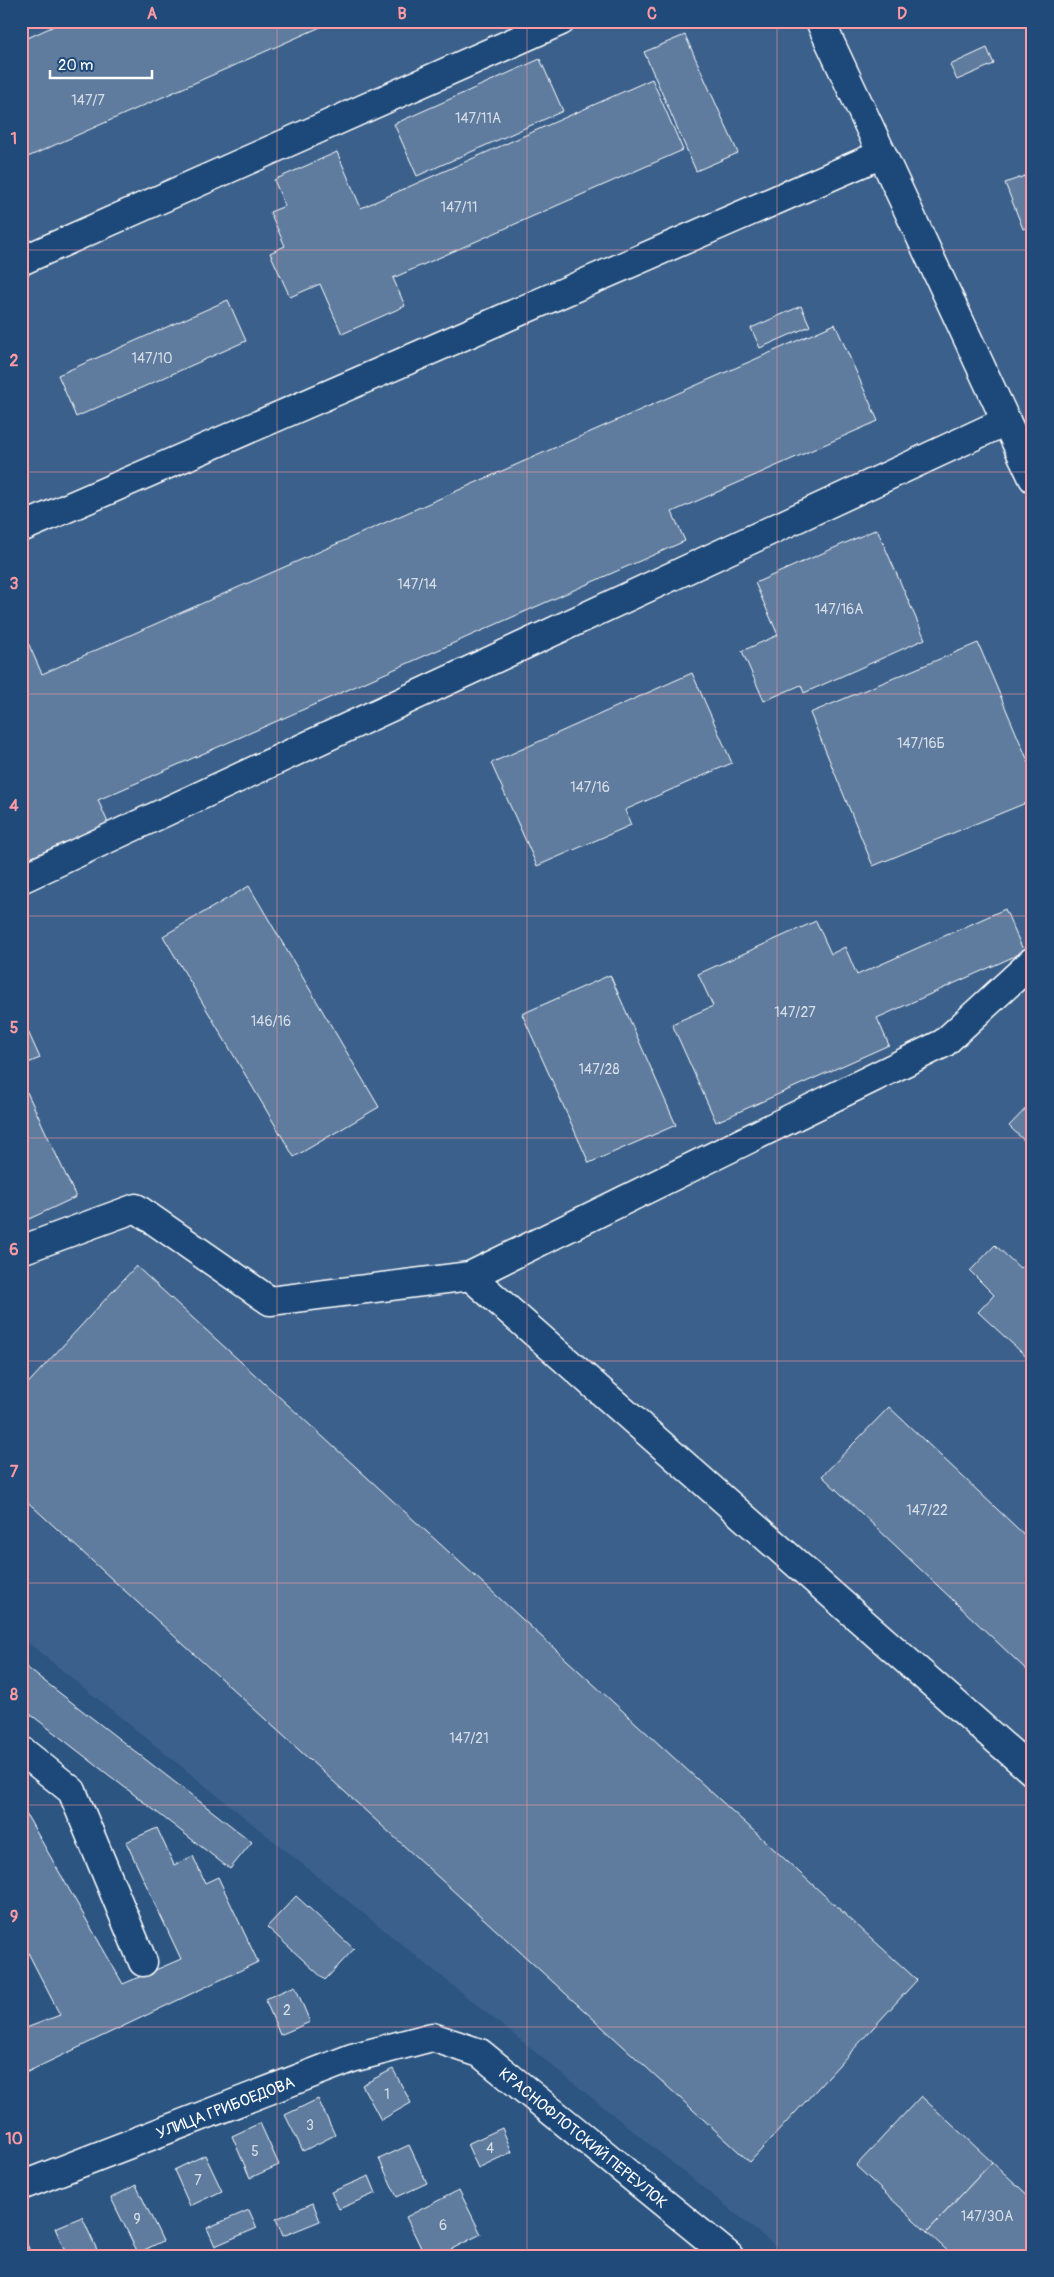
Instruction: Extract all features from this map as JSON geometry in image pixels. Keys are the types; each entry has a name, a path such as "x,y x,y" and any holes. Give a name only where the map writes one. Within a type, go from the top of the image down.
{"lane":[{"path":"21,261 561,21"},
{"path":"820,21 1033,478"},
{"path":"21,528 882,154"},
{"path":"21,879 1006,421"},
{"path":"21,1250 136,1208 270,1301 470,1276 944,1043 1033,961"},
{"path":"470,1276 1033,1772"},
{"path":"21,1750 72,1791 143,1962"},
{"name":"УЛИЦА ГРИБОЕДОВА","path":"21,2186 352,2058 432,2037"},
{"name":"КРАСНОФЛОТСКИЙ ПЕРЕУЛОК","path":"432,2037 480,2053 728,2256"}],"shaded area":[{"path":"21,21 1033,21 1033,2256 788,2256 21,1637"}],"building":[{"path":"65,21 334,21 21,160 21,41"},
{"path":"685,35 738,153 696,171 644,52"},
{"path":"987,48 994,64 957,80 950,65"},
{"path":"540,59 563,111 417,176 394,124"},
{"path":"652,79 683,150 393,278 405,306 342,334 320,284 290,297 270,253 285,246 270,212 285,206 274,180 337,152 361,208"},
{"path":"1033,173 1033,225 1023,229 1005,183"},
{"path":"228,300 246,341 76,417 58,375"},
{"path":"801,306 810,326 760,348 751,328"},
{"path":"835,324 878,421 672,512 685,541 98,800 108,823 21,862 21,627 42,674"},
{"path":"877,529 925,639 804,693 801,685 764,701 742,651 778,635 755,583"},
{"path":"978,643 1033,773 1033,800 873,866 810,713"},
{"path":"692,673 732,763 625,810 631,825 537,866 491,763"},
{"path":"249,886 379,1107 294,1157 163,936"},
{"path":"1005,909 1024,952 877,1018 889,1045 716,1122 672,1024 713,1006 698,974 816,921 831,954 845,947 857,975"},
{"path":"610,975 676,1125 589,1163 522,1014"},
{"path":"21,1016 40,1058 21,1066"},
{"path":"27,1092 76,1197 29,1219 21,1204 21,1094"},
{"path":"1033,1101 1033,1149 1009,1126"},
{"path":"995,1245 1020,1268 1033,1255 1033,1363 978,1312 994,1295 970,1271"},
{"path":"136,1266 917,1980 750,2162 21,1496 21,1391"},
{"path":"889,1407 1033,1543 1033,1676 822,1476"},
{"path":"21,1663 252,1842 230,1869 21,1707"},
{"path":"21,1805 123,1984 181,1959 126,1842 157,1828 174,1865 193,1856 205,1883 218,1877 258,1962 21,2075 21,2030 60,2015 21,1939"},
{"path":"296,1896 354,1949 325,1980 267,1927"},
{"path":"295,1986 310,2022 280,2035 265,1999"},
{"path":"393,2069 411,2103 381,2120 362,2085"},
{"path":"921,2096 992,2162 927,2232 856,2166"},
{"path":"318,2099 335,2135 303,2151 285,2115"},
{"path":"260,2123 279,2165 250,2178 232,2136"},
{"path":"502,2128 512,2152 478,2168 467,2144"},
{"path":"409,2145 427,2183 397,2197 379,2159"},
{"path":"205,2155 222,2191 190,2206 174,2170"},
{"path":"992,2162 1033,2200 1033,2256 953,2256 927,2232"},
{"path":"369,2176 376,2193 339,2209 331,2192"},
{"path":"136,2185 163,2241 138,2253 111,2198"},
{"path":"459,2190 481,2234 438,2256 425,2256 406,2217"},
{"path":"313,2203 320,2221 283,2236 276,2219"},
{"path":"249,2210 257,2228 215,2246 207,2228"},
{"path":"82,2217 98,2252 89,2256 67,2256 55,2228"},
{"path":"24,2237 32,2256 21,2256 21,2238"}]}
